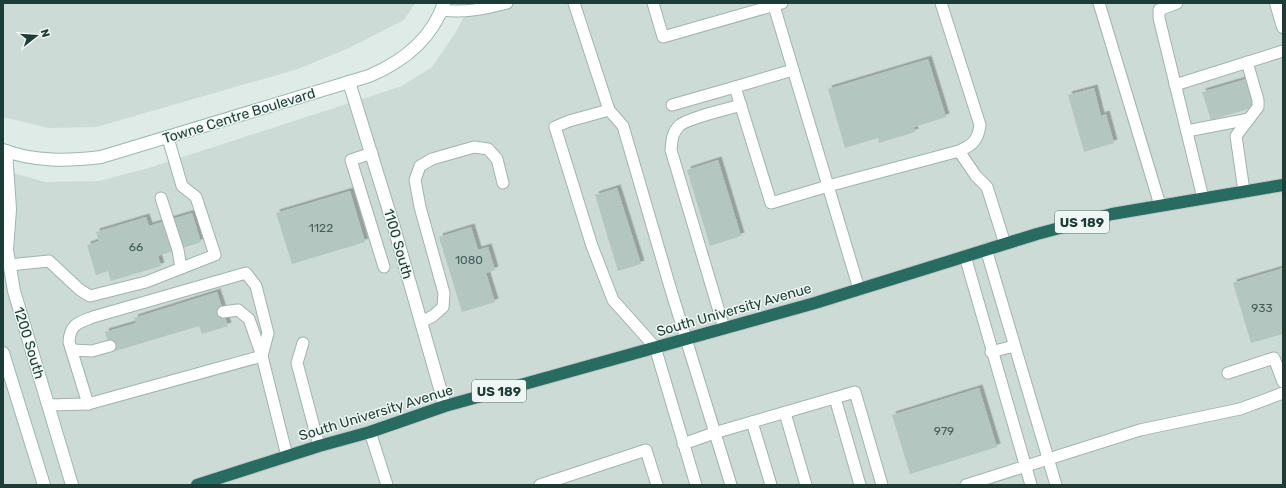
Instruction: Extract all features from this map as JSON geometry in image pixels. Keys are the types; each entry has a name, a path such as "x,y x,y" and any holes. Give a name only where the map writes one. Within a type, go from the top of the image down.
{"highway":[{"name":"South University Avenue","path":"197,485 319,446 370,432 445,406 686,339 859,289 986,249 1112,214 1283,185"}],"street":[{"path":"1276,3 1283,27"},
{"name":"Towne Centre Boulevard","path":"4,153 26,158 58,160 84,159 112,154 349,82 383,70 403,58 415,48 429,32 443,7"},
{"name":"1100 South","path":"349,82 372,153 445,406"},
{"name":"1200 South","path":"4,153 10,210 7,250 14,291 72,485"},
{"name":"1200 South","path":"3,353 44,485"}],"lane":[{"path":"443,7 461,12 478,11 507,3"},
{"path":"574,3 609,110 623,126 714,433 731,485"},
{"path":"653,3 663,37 778,4 793,70 859,289"},
{"path":"735,87 771,203 959,151 971,146 978,137 980,125 941,3"},
{"path":"1099,3 1160,206"},
{"path":"1177,3 1159,10 1159,18 1204,198"},
{"path":"1175,85 1283,51"},
{"path":"1244,191 1236,136 1258,107 1258,100 1247,62"},
{"path":"672,105 793,70"},
{"path":"724,328 671,150 673,136 680,125 691,120 741,105"},
{"path":"609,110 569,121 555,128 592,246 613,300 655,347 696,485"},
{"path":"1187,131 1249,119"},
{"path":"9,265 49,261 80,290 90,296 146,282 215,255 196,198 182,186 168,138"},
{"path":"421,322 433,316 443,307 444,293 420,207 415,180 420,166 432,159 474,148 488,149 497,159 503,183"},
{"path":"959,151 976,176 987,187 1005,244"},
{"path":"372,153 351,160 384,267"},
{"path":"161,198 178,250 180,268"},
{"path":"986,249 1056,485"},
{"path":"965,256 1031,485"},
{"path":"88,404 70,342 70,332 75,325 93,317 246,273 256,286 268,333 262,356"},
{"path":"223,312 238,310 249,319 262,356 287,456"},
{"path":"303,342 297,363 319,446"},
{"path":"72,350 92,351 110,346"},
{"path":"992,352 1014,346"},
{"path":"48,406 88,404 262,356"},
{"path":"1228,373 1274,358 1283,382"},
{"path":"683,444 714,433 855,392 882,485"},
{"path":"966,485 986,482 1025,466 1140,430 1240,409 1283,393"},
{"path":"835,398 860,485"},
{"path":"785,412 806,485"},
{"path":"752,422 771,485"},
{"path":"370,432 387,485"},
{"path":"540,485 646,450 657,485"}],"shaded area":[{"path":"3,3 415,3 404,20 349,48 298,69 96,127 49,128 3,117"},
{"path":"471,3 1283,3 1283,485 3,485 3,170 45,182 99,181 149,168 402,86 432,67 456,32"}],"building":[{"path":"928,59 946,117 914,127 915,132 879,143 878,138 845,148 828,89"},
{"path":"1246,79 1255,107 1211,120 1202,92"},
{"path":"1094,88 1101,116 1106,114 1114,143 1084,152 1068,95"},
{"path":"718,160 741,236 710,246 687,170"},
{"path":"617,188 641,264 618,271 595,195"},
{"path":"350,191 365,242 292,264 276,213"},
{"path":"192,213 201,242 158,256 161,266 111,281 108,271 96,275 87,245 99,241 96,232 146,217 149,226"},
{"path":"471,227 478,250 488,247 495,270 486,273 495,302 462,312 439,237"},
{"path":"1283,268 1283,334 1251,343 1233,283"},
{"path":"217,292 228,326 202,334 199,326 112,352 105,332 136,323 134,318"},
{"path":"979,388 997,447 910,474 892,415"}]}
